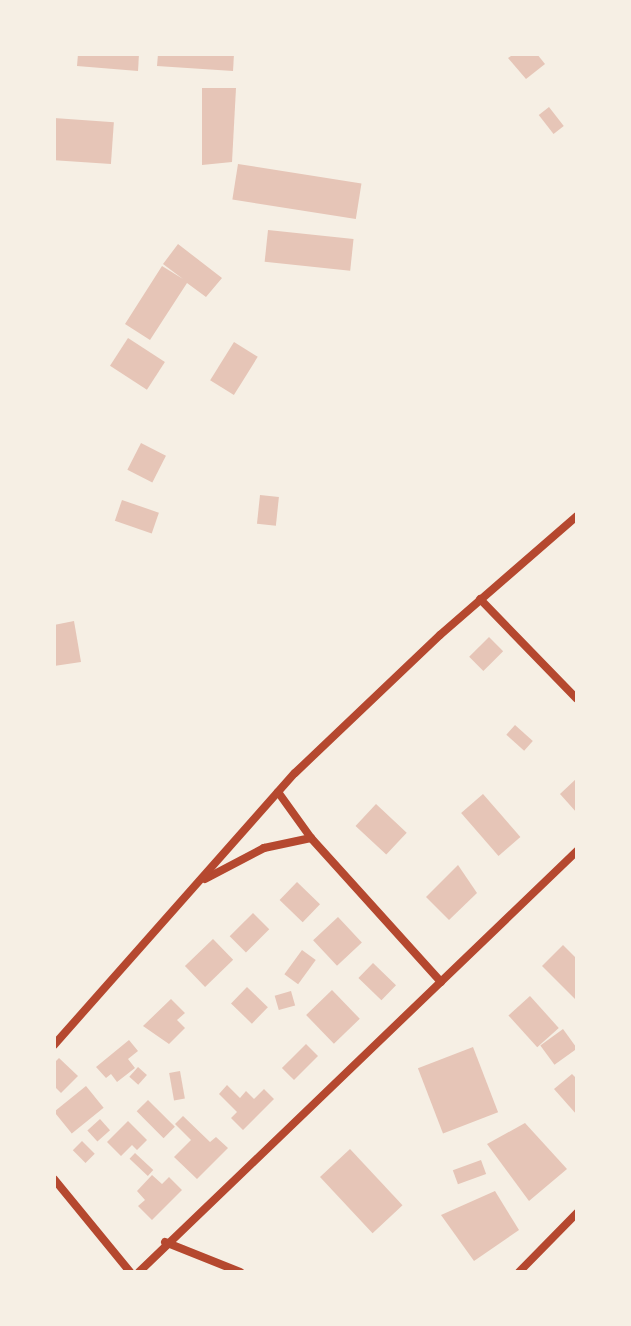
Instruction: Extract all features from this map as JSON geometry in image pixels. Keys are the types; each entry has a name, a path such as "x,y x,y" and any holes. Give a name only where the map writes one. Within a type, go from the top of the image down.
{"street":[{"path":"54,1045 278,792 480,599 577,516"},
{"path":"480,599 577,699"},
{"path":"278,792 311,838 441,982"},
{"path":"192,888 246,855 311,838"},
{"path":"139,1272 165,1242 577,851"},
{"path":"54,1179 130,1272"},
{"path":"519,1272 577,1213"},
{"path":"165,1242 240,1272"}],"building":[{"path":"78,54 139,54 138,71 77,66"},
{"path":"158,54 234,54 233,71 157,66"},
{"path":"514,54 537,54 545,64 526,79 508,58"},
{"path":"202,88 236,88 232,162 202,165"},
{"path":"549,107 564,126 554,134 539,115"},
{"path":"54,118 114,122 111,164 54,160"},
{"path":"238,164 361,184 356,219 232,200"},
{"path":"268,230 354,239 350,271 265,262"},
{"path":"178,244 222,278 206,297 187,283 150,340 125,324 162,266 183,279 163,264"},
{"path":"128,338 165,362 147,390 110,366"},
{"path":"234,342 258,357 234,395 210,380"},
{"path":"141,443 166,456 152,482 127,470"},
{"path":"260,495 279,497 276,526 257,524"},
{"path":"122,500 159,513 152,533 115,521"},
{"path":"74,621 81,662 54,666 54,625"},
{"path":"489,637 503,651 483,671 469,657"},
{"path":"515,725 533,741 524,751 506,735"},
{"path":"577,778 577,813 560,794"},
{"path":"483,794 520,837 499,856 461,813"},
{"path":"376,804 407,833 386,855 356,826"},
{"path":"458,865 477,893 449,920 426,897"},
{"path":"297,882 320,904 303,922 280,900"},
{"path":"253,913 269,929 246,953 230,936"},
{"path":"338,917 362,943 337,966 313,940"},
{"path":"213,939 233,960 205,987 185,966"},
{"path":"563,945 577,959 577,1001 542,966"},
{"path":"302,950 316,960 298,984 284,974"},
{"path":"373,963 396,985 381,1000 358,978"},
{"path":"247,987 268,1007 252,1024 231,1004"},
{"path":"332,990 360,1019 334,1044 306,1015"},
{"path":"291,991 295,1005 279,1010 275,996"},
{"path":"530,996 559,1028 537,1047 508,1015"},
{"path":"171,999 185,1013 177,1020 185,1028 169,1044 143,1026"},
{"path":"563,1029 577,1048 554,1065 540,1045"},
{"path":"129,1040 138,1051 128,1059 135,1068 117,1082 111,1074 106,1078 96,1067"},
{"path":"306,1044 318,1056 294,1080 282,1068"},
{"path":"473,1047 498,1112 443,1133 418,1068"},
{"path":"59,1058 78,1076 61,1093 54,1086 54,1063"},
{"path":"138,1067 147,1075 138,1085 129,1077"},
{"path":"180,1071 185,1099 174,1100 169,1073"},
{"path":"572,1074 577,1079 577,1115 554,1089"},
{"path":"227,1085 240,1098 246,1091 254,1099 264,1089 274,1099 243,1130 231,1118 237,1112 219,1094"},
{"path":"86,1086 104,1108 72,1134 54,1112"},
{"path":"148,1100 175,1127 164,1138 137,1111"},
{"path":"183,1116 210,1142 216,1137 228,1148 197,1179 174,1157 191,1140 175,1124"},
{"path":"100,1119 110,1130 97,1142 87,1130"},
{"path":"128,1121 147,1140 137,1150 132,1145 121,1156 107,1142"},
{"path":"525,1123 567,1169 529,1201 487,1144"},
{"path":"82,1141 95,1154 86,1163 73,1150"},
{"path":"350,1149 403,1205 373,1233 320,1177"},
{"path":"135,1153 153,1170 148,1176 130,1159"},
{"path":"481,1160 486,1174 458,1184 453,1170"},
{"path":"152,1175 162,1184 169,1177 182,1190 152,1220 138,1206 145,1200 137,1191"},
{"path":"495,1191 519,1230 474,1261 441,1215"}]}
